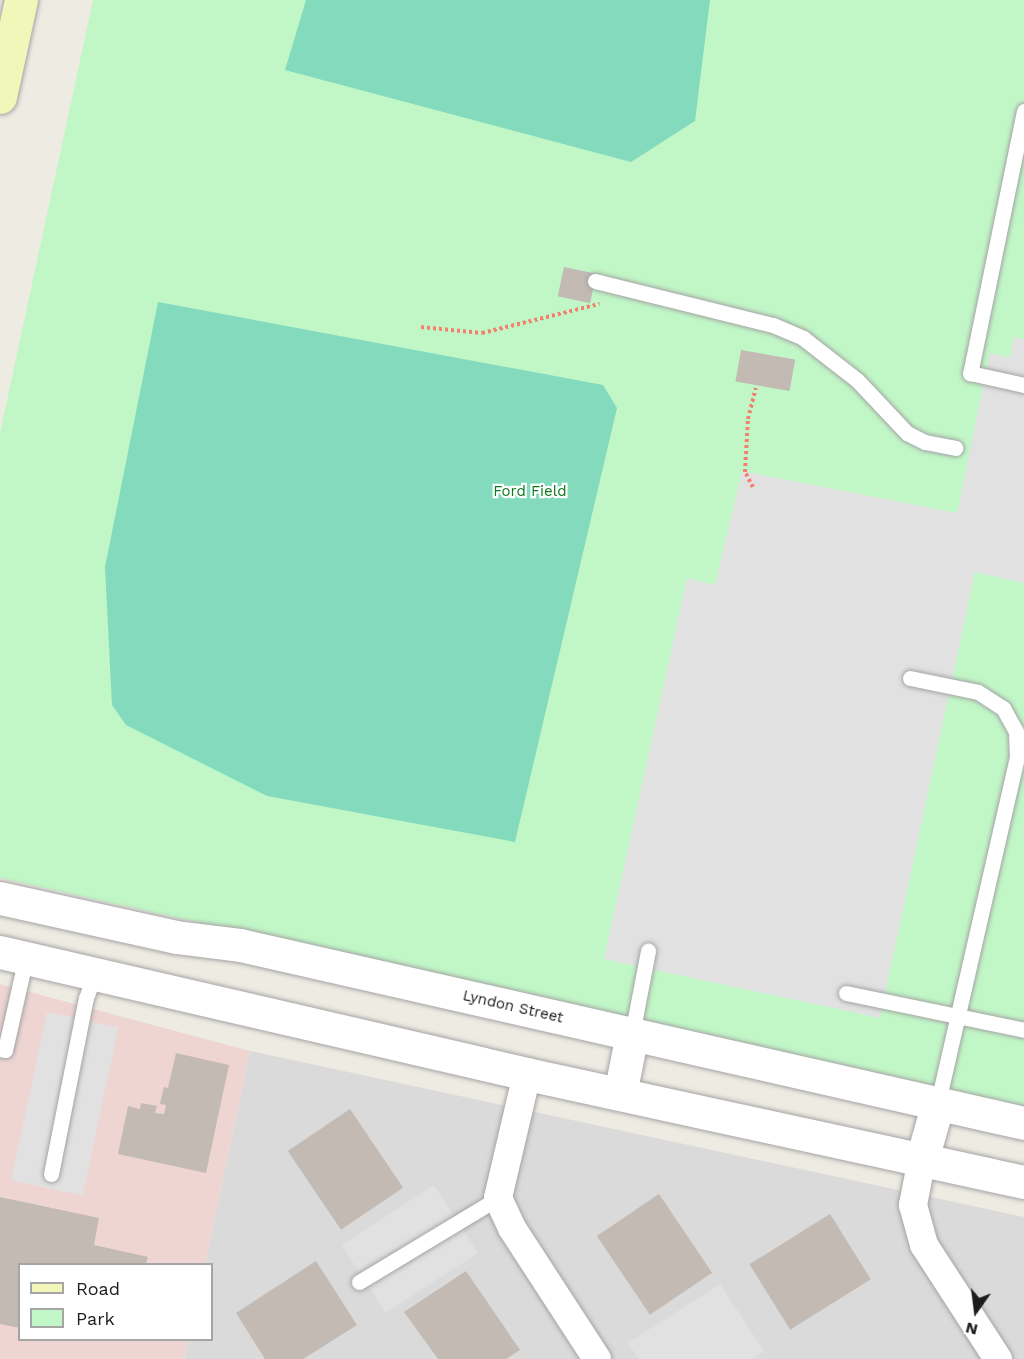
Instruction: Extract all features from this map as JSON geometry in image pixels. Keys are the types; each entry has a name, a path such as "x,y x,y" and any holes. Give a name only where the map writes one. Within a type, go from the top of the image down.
{"main road":[{"path":"0,97 21,0"}],"street":[{"name":"Lyndon Street","path":"0,898 176,937 240,945 1024,1123"},
{"path":"13,954 527,1074 1024,1182"},
{"path":"620,1094 632,1034"},
{"path":"527,1074 498,1198 512,1228 597,1359"},
{"path":"938,1103 922,1159 913,1205 924,1245 998,1359"}],"lane":[{"path":"1024,111 970,373 1024,385"},
{"path":"595,281 773,325 802,338 856,380 907,433 925,442 955,448"},
{"path":"910,678 978,692 1003,708 1016,731 1017,757 938,1103"},
{"path":"632,1034 648,951"},
{"path":"0,1049 5,1050 13,954"},
{"path":"51,1174 86,998 95,973"},
{"path":"846,993 1024,1030"},
{"path":"359,1282 498,1198"}],"path":[{"path":"421,327 482,333 644,293"},
{"path":"753,487 745,472 748,419 756,388"}],"shaded area":[{"path":"1014,337 1024,339 1024,583 975,572 880,1018 604,959 687,578 715,585 742,471 957,513 990,353 1010,358"},
{"path":"0,984 250,1051 205,1263 18,1263 18,1341 188,1341 184,1359 0,1359"},
{"path":"47,1012 118,1027 83,1195 11,1180"},
{"path":"250,1051 1024,1217 1024,1359 184,1359 188,1341 213,1341 213,1263 205,1263"},
{"path":"434,1185 478,1253 386,1313 342,1245"},
{"path":"720,1284 764,1351 753,1359 639,1359 628,1343"}],"green space":[{"name":"Ford Field","path":"93,0 1024,0 1024,1108 0,878 0,433"},
{"path":"306,0 710,0 695,121 631,162 285,70"},
{"path":"158,302 603,385 617,408 515,842 267,796 126,725 112,705 105,567"}],"building":[{"path":"564,267 596,274 590,303 558,296"},
{"path":"741,350 795,360 790,391 735,382"},
{"path":"176,1053 229,1065 206,1173 118,1154 128,1106 140,1109 141,1103 157,1106 155,1113 164,1114 166,1105 160,1104 164,1087 168,1088"},
{"path":"350,1109 403,1188 341,1230 288,1151"},
{"path":"659,1194 712,1273 650,1315 597,1236"},
{"path":"0,1197 99,1218 94,1245 148,1257 146,1263 18,1263 18,1328 0,1324"},
{"path":"830,1214 871,1279 790,1330 749,1264"},
{"path":"316,1261 357,1325 303,1359 265,1359 236,1313"},
{"path":"466,1271 520,1350 506,1359 438,1359 404,1312"}]}
